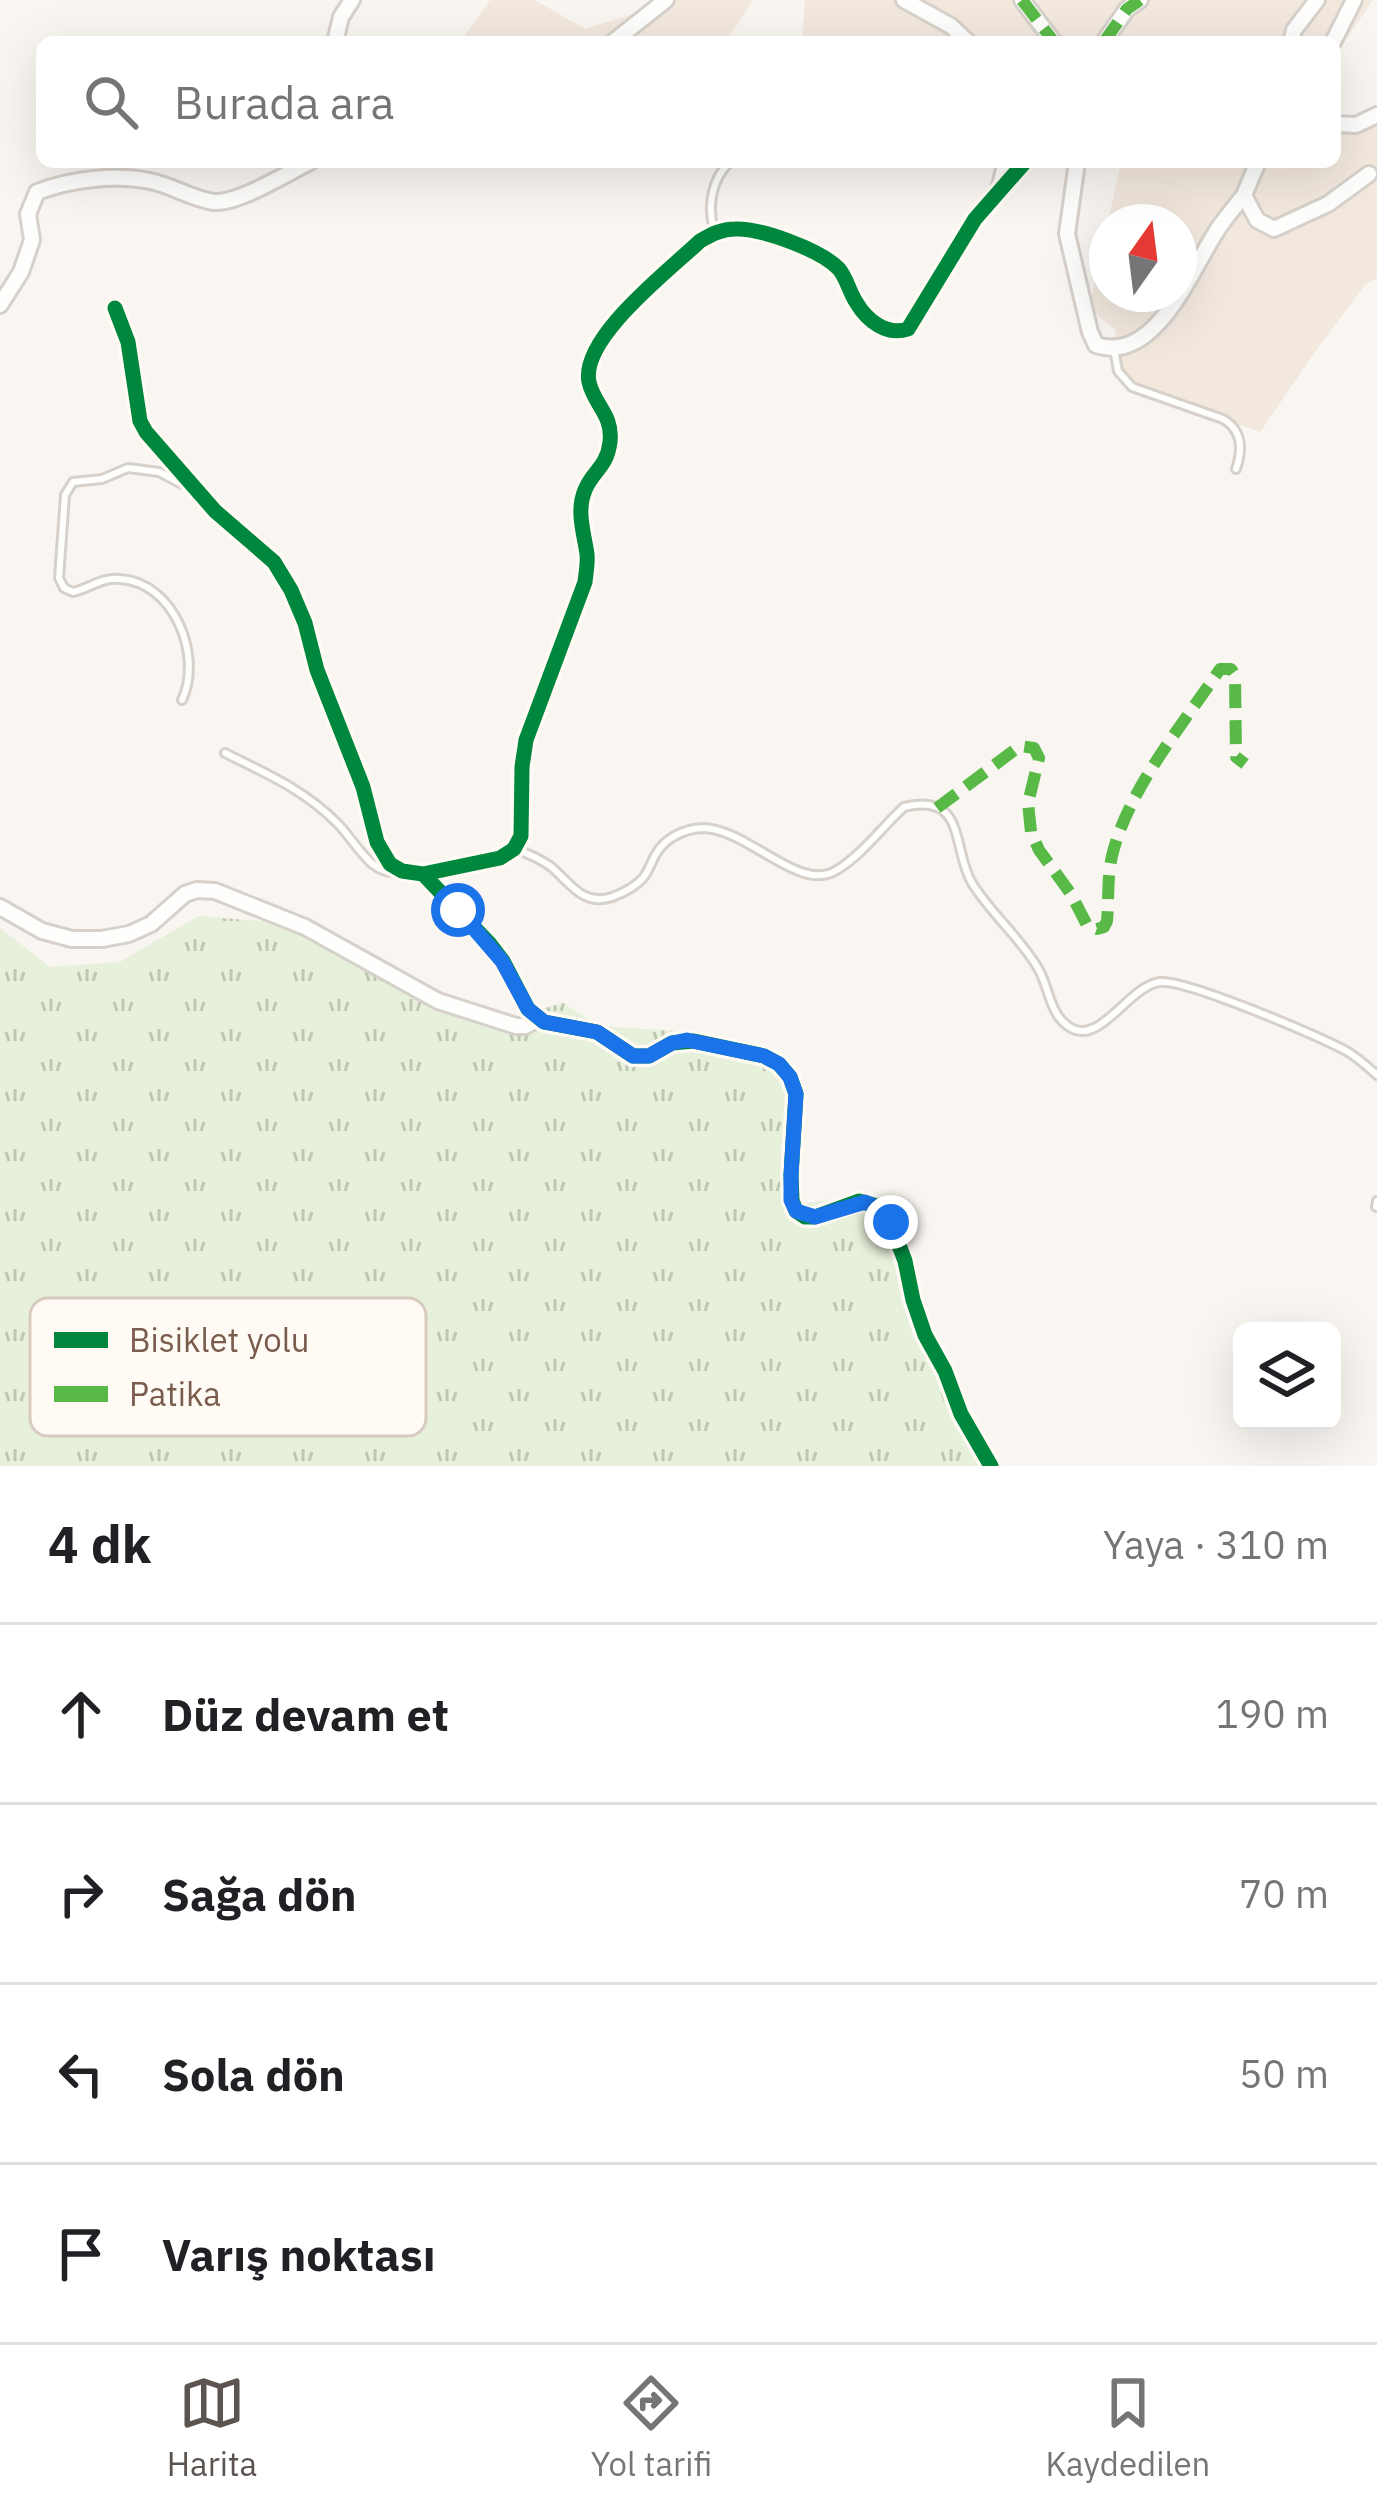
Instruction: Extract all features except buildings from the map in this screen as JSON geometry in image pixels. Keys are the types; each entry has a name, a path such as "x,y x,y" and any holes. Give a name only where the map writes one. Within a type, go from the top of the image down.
{"street":[{"path":"336,36 352,0"},
{"path":"621,36 666,0"},
{"path":"904,0 962,36"},
{"path":"1022,0 1049,36"},
{"path":"1108,36 1126,10 1140,0"},
{"path":"1293,36 1317,0"},
{"path":"1336,36 1354,0"},
{"path":"1341,124 1377,116"},
{"path":"0,305 21,272 32,240 28,214 38,192 57,185 128,179 215,202 235,198 298,168"},
{"path":"998,194 1004,168"},
{"path":"116,308 128,342 140,421 215,511 274,562 304,622 317,670 363,787 377,842 390,864 423,874 500,858 514,849 521,836 526,740 585,581 588,560 580,523 585,490 603,467 610,445 610,422 589,382 591,365 610,325 700,241 738,229 823,256 842,273 857,304 885,331 895,334 908,329 975,219 1020,168"},
{"path":"1076,168 1067,234 1075,276 1096,346 1114,349 1129,345 1174,305 1214,234 1244,195 1255,168"},
{"path":"1244,195 1257,220 1274,229 1328,204 1369,174"},
{"path":"423,874 490,944 538,1018 597,1032 633,1056 649,1056 672,1043 694,1041 764,1056 785,1070 796,1094 791,1175 796,1211 815,1217 859,1202 877,1206 888,1216 925,1335 991,1466"},
{"path":"0,907 57,936 102,939 151,924 185,894 215,891 305,927 438,1001 517,1025 538,1018"}],"lane":[{"path":"714,233 714,185 724,168"},
{"path":"1114,349 1118,371 1132,387 1223,418 1233,426 1240,447 1236,469"},
{"path":"182,700 190,678 188,652 180,626 158,597 125,579 108,579 73,592 59,578 65,495 73,482 102,479 128,468 159,472 182,484 191,482"},
{"path":"225,753 308,796 382,872 402,871"},
{"path":"514,849 542,860 573,890 596,899 632,888 660,848 694,829 721,831 794,871 820,876 840,868 904,807 928,805 945,813 956,828 973,885 1034,962 1055,1011 1068,1027 1091,1030 1143,987 1170,982 1349,1052 1377,1075"}],"shaded area":[{"path":"490,0 535,0 585,29 666,4 660,0 753,0 729,36 464,36"},
{"path":"805,0 1373,0 1341,46 1341,36 802,36"},
{"path":"1341,114 1355,127 1377,122 1377,278 1365,285 1260,432 1118,381 1115,329 1093,312 1197,312 1197,204 1112,204 1120,168 1341,168"}],"green space":[{"path":"198,916 322,926 429,991 513,1017 563,1003 599,1026 675,1031 796,1066 784,1207 865,1194 893,1211 931,1341 990,1466 0,1466 0,928 50,967 120,962"}],"marked path":[{"path":"1022,0 1049,36"},
{"path":"1108,36 1127,9 1140,0"},
{"path":"937,808 1020,746 1034,748 1039,758 1028,803 1031,832 1087,925 1097,929 1107,921 1112,856 1130,807 1220,669 1231,669 1235,675 1236,757 1245,764"}],"cycle path":[{"path":"115,308 128,342 140,421 215,511 274,562 305,623 317,670 363,787 377,842 390,864 423,874 500,858 514,849 521,836 526,740 585,582 582,498 610,442 609,424 591,390 590,364 613,325 700,241 735,229 775,236 819,255 839,269 872,321 885,329 908,329 975,219 1020,168"},
{"path":"423,874 490,944 528,1009 544,1022 597,1032 633,1056 649,1056 672,1043 694,1041 764,1056 779,1064 796,1094 791,1175 796,1211 815,1217 859,1201 877,1206 888,1216 925,1335 991,1466"}],"route":[{"path":"458,910 490,944 528,1009 544,1022 597,1032 633,1056 649,1056 687,1040 764,1056 779,1064 796,1094 791,1175 796,1211 815,1217 865,1202 883,1210 891,1222"}]}
